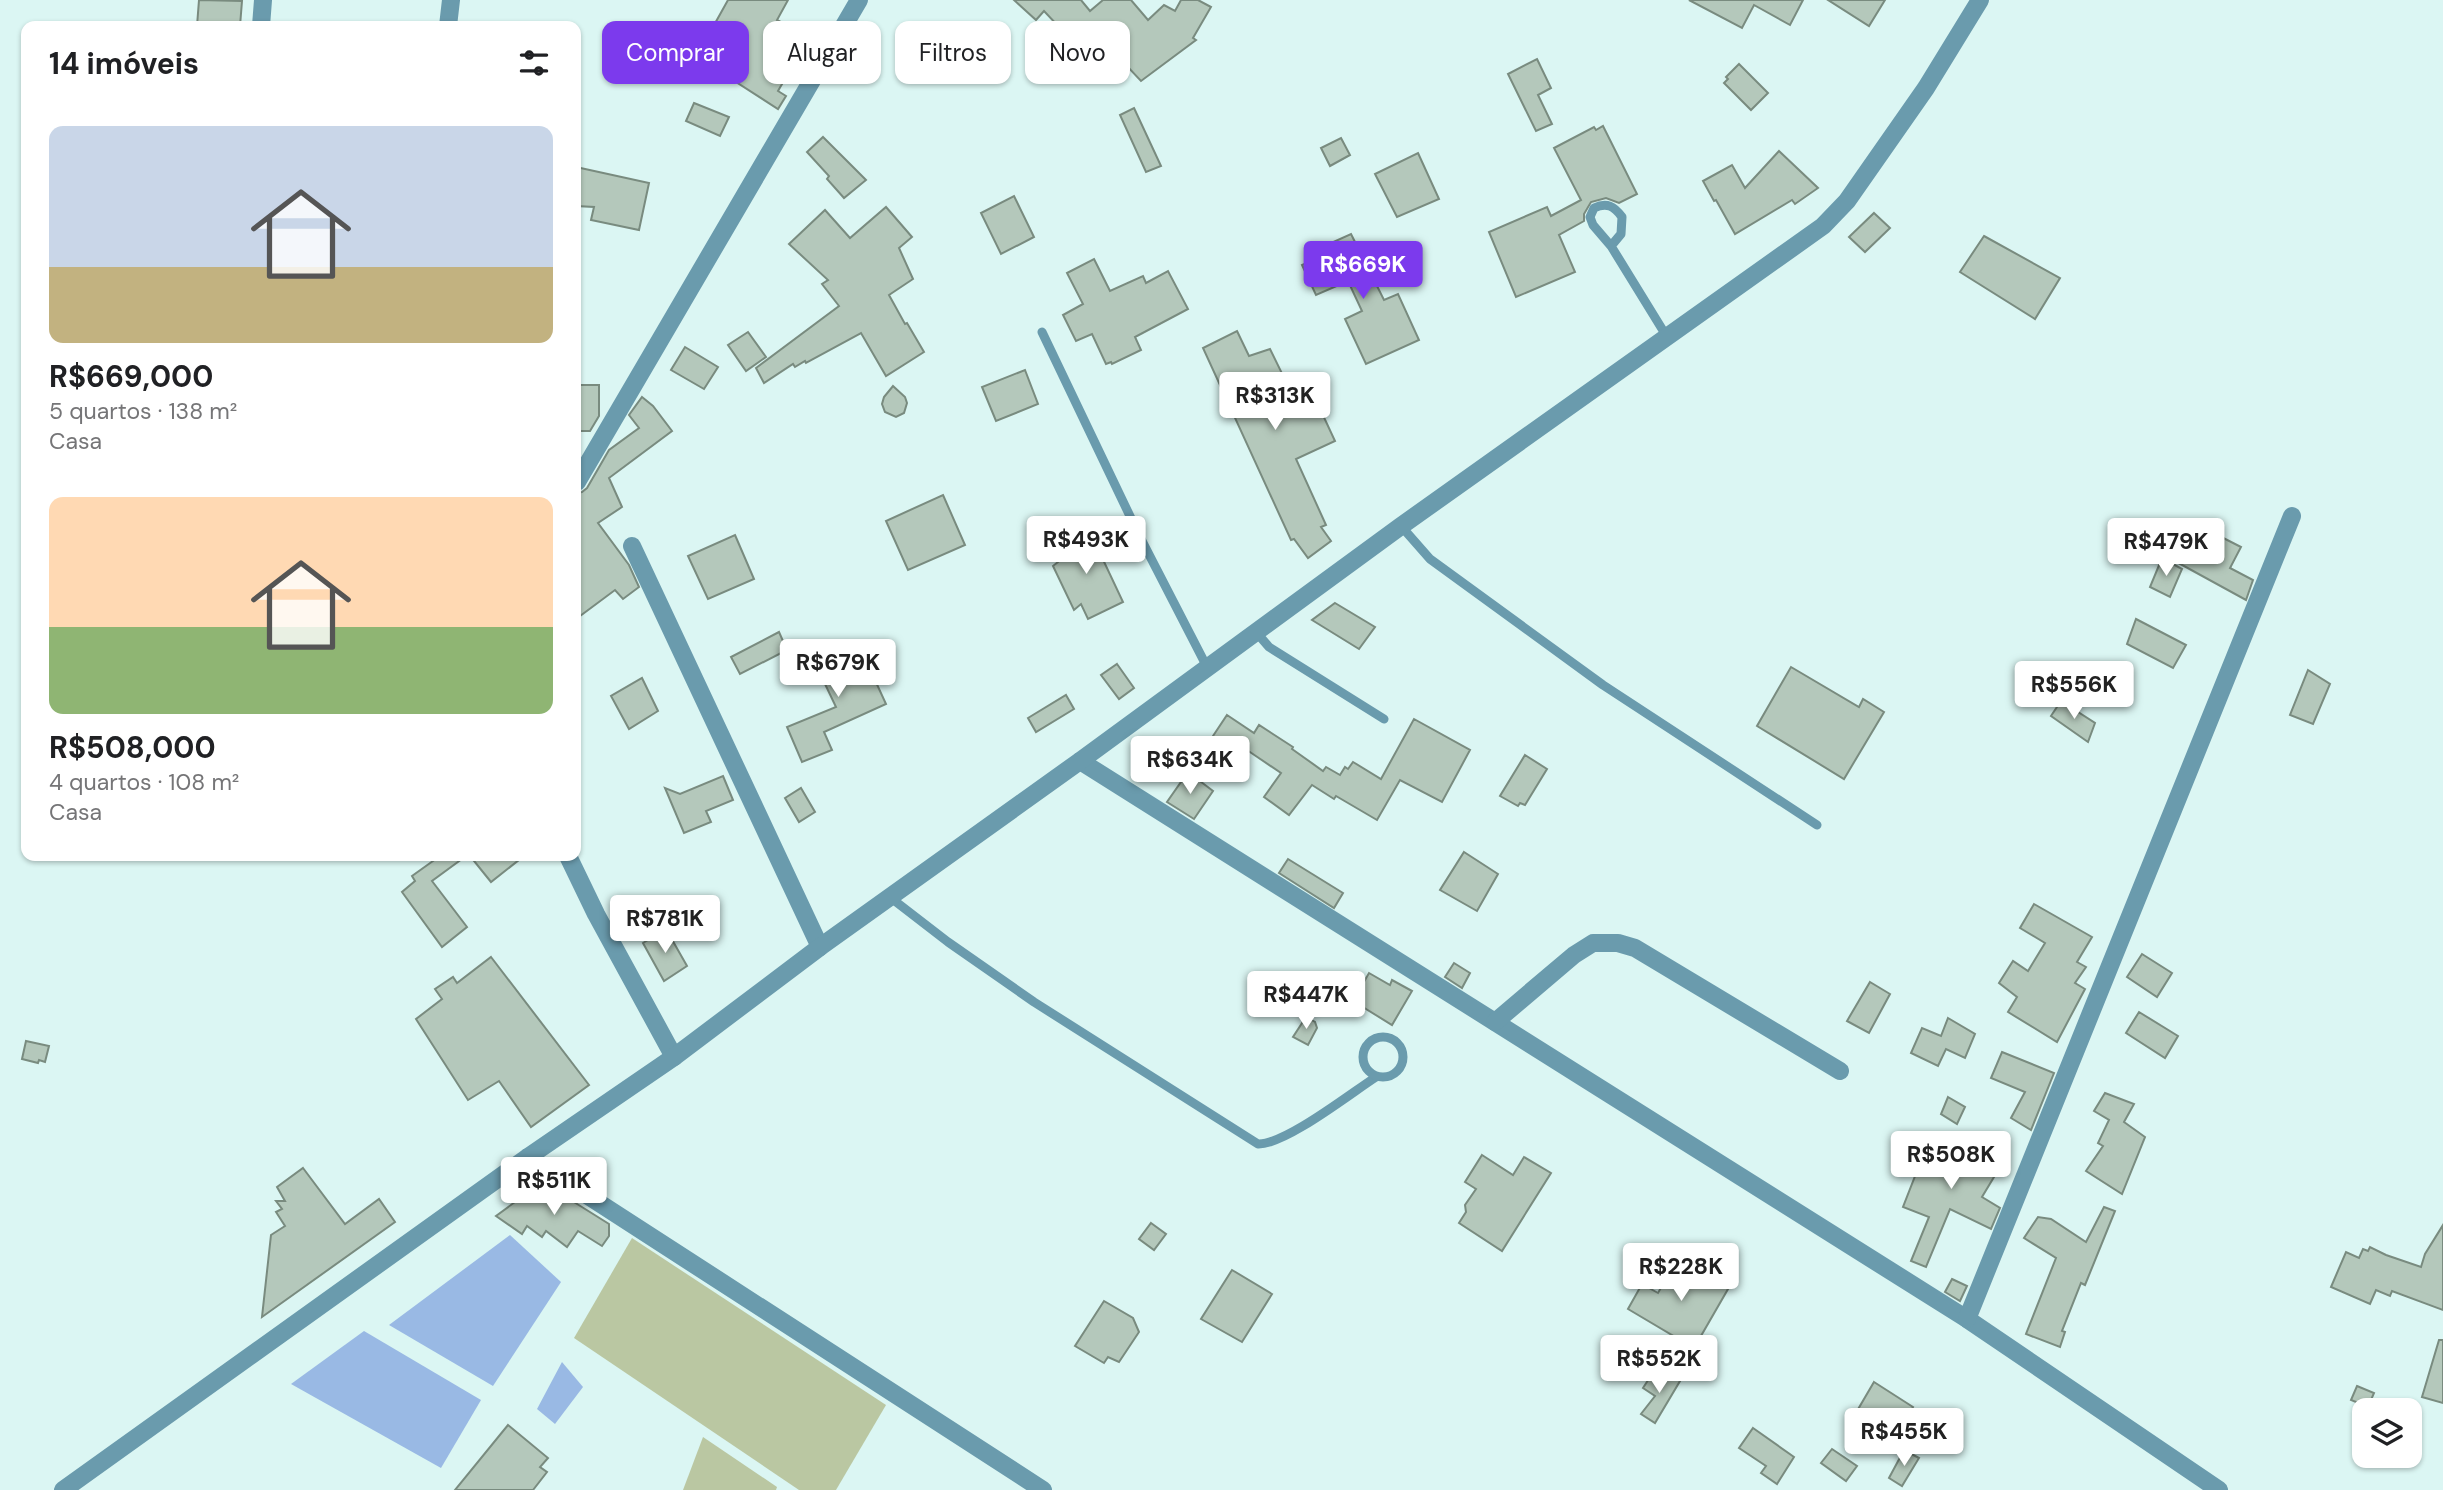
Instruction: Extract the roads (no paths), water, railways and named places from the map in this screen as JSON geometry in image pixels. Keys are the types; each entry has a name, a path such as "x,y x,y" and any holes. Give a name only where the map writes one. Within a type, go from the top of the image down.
{"street":[{"path":"261,21 263,0"},
{"path":"448,21 450,0"},
{"path":"581,475 859,0"},
{"path":"63,1490 528,1157 674,1057 820,947 1401,526 1823,226 1839,209 1926,88 1980,0"},
{"path":"1967,1319 2292,516"},
{"path":"632,546 820,947"},
{"path":"1080,761 1967,1319 2219,1490"},
{"path":"570,861 596,914 674,1057"},
{"path":"1494,1022 1574,955 1593,943 1618,943 1636,948 1840,1070"},
{"path":"528,1157 1043,1490"}],"lane":[{"path":"1611,246 1621,234 1622,217 1615,207 1603,204 1594,208 1590,217 1593,225 1611,246 1667,337"},
{"path":"1042,332 1139,536 1207,667"},
{"path":"1401,526 1430,559 1603,685 1817,825"},
{"path":"1256,632 1269,647 1384,719"},
{"path":"891,898 1034,1002 1258,1144 1268,1144 1294,1131 1376,1077 1392,1076 1402,1064 1402,1048 1390,1038 1375,1038 1364,1050 1364,1066 1376,1077"}],"water":[{"path":"510,1235 561,1282 493,1386 389,1325"},
{"path":"364,1331 481,1400 441,1468 291,1384"},
{"path":"562,1362 583,1387 555,1424 537,1409"}]}
